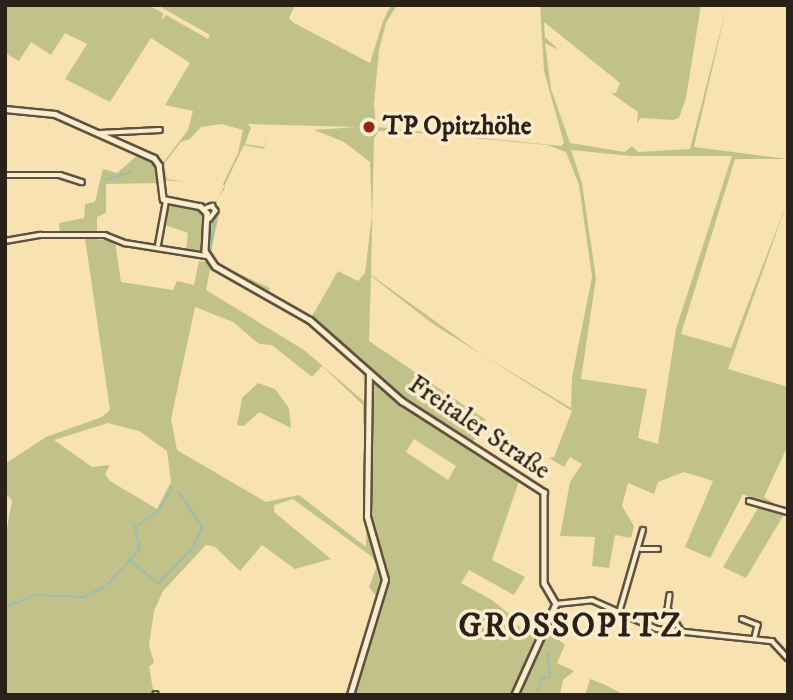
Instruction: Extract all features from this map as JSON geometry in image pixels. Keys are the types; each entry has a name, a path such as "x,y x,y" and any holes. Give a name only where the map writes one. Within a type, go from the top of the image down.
{"street":[{"path":"5,109 55,114 157,160 160,193 166,201 204,209 212,206 216,211 209,219"},
{"path":"100,133 160,130"},
{"path":"5,175 60,175 82,183"},
{"path":"158,245 166,201"},
{"path":"5,241 105,235 125,243 158,245 206,256 209,219 204,209"},
{"name":"Freitaler Straße","path":"206,256 231,275 310,320 402,401 544,492 544,583 556,604"},
{"name":"Freitaler Straße","path":"350,695 385,580 367,517 369,373"},
{"path":"749,501 788,513"},
{"path":"619,613 641,549 643,530"},
{"path":"641,549 658,549"},
{"path":"670,596 667,609 682,632"},
{"path":"516,695 556,604 589,599 657,629 755,638 778,644 788,658"},
{"path":"742,619 758,625 755,638"}],"green space":[{"path":"5,5 148,5 163,13 162,21 166,15 208,39 210,35 157,5 295,5 289,18 294,23 370,63 383,21 391,5 397,5 386,23 379,50 374,104 376,127 561,146 564,143 544,71 540,5 701,5 686,98 679,118 673,120 641,118 637,123 638,112 611,93 616,93 620,83 544,22 545,37 559,50 545,43 551,89 570,143 625,152 632,146 638,152 690,149 727,5 694,147 788,159 735,159 681,334 731,348 788,200 728,369 788,387 788,445 764,497 786,511 746,578 723,567 761,503 743,494 710,558 685,547 713,481 684,472 658,482 654,494 628,483 622,506 634,526 631,538 615,535 609,568 592,566 595,537 560,536 570,482 582,464 570,457 564,467 549,458 554,457 572,411 433,324 371,276 369,341 486,420 469,449 520,478 492,560 525,577 514,595 469,570 461,583 492,600 515,619 514,623 542,642 548,631 565,645 557,663 574,671 563,680 560,695 348,695 379,600 369,587 377,566 371,556 293,499 274,505 274,512 331,559 295,569 262,545 240,571 215,547 206,545 163,591 154,611 149,646 154,662 149,667 154,695 5,695 5,539 12,500 5,493 5,464 46,437 102,417 110,410 85,238 115,241 121,282 173,290 177,281 194,285 199,261 214,263 210,255 220,265 270,288 268,293 311,318 338,271 358,281 365,273 372,215 370,162 344,142 314,130 357,127 248,124 251,128 245,144 264,147 268,128 264,149 244,145 224,186 238,153 243,130 222,124 201,127 190,139 181,142 164,164 167,179 187,182 164,180 163,163 188,130 193,111 165,105 190,63 151,38 110,102 65,79 87,44 65,33 51,55 31,42 19,61 5,53","holes":["379,131 396,131 547,145 566,152 579,185 592,277 572,377 571,408 481,354 371,275 374,138","571,150 631,156 732,156 676,329 658,444 638,438 647,389 581,379 596,278 582,183","210,269 291,312 338,347 363,374 367,404 304,350 206,290","195,307 233,322 259,344 272,345 312,377 322,366 363,405 363,423 368,429 366,547 299,495 266,502 177,450 171,419","108,423 139,431 167,451 171,482 157,509 110,481 105,474 110,465 92,467 54,440","414,439 456,466 448,480 406,452"]},
{"path":"139,154 154,163 157,183 106,184 106,213 97,217 97,233 60,232 59,223 84,218 85,204 95,202 103,169 117,173"},
{"path":"170,204 195,207 204,214 206,235 200,253 186,251 188,233 165,225"},
{"path":"219,215 210,255 207,249 211,222"},
{"path":"258,383 275,389 289,408 291,428 259,412 244,426 237,425 242,398"},
{"path":"590,679 603,684 625,695 585,695"}],"waterway":[{"path":"105,180 131,172"},
{"path":"210,255 214,222"},
{"path":"215,262 247,280"},
{"path":"138,525 158,511 172,488"},
{"path":"128,560 159,583 194,546 202,527 178,491"},
{"path":"107,585 140,549 134,523"},
{"path":"5,607 36,595 84,597 104,587"},
{"path":"536,695 541,679 550,677 548,652"}],"place":[{"name":"TP Opitzhöhe","path":"369,127"}],"district":[{"name":"GROSSOPITZ","path":"571,627"}]}
